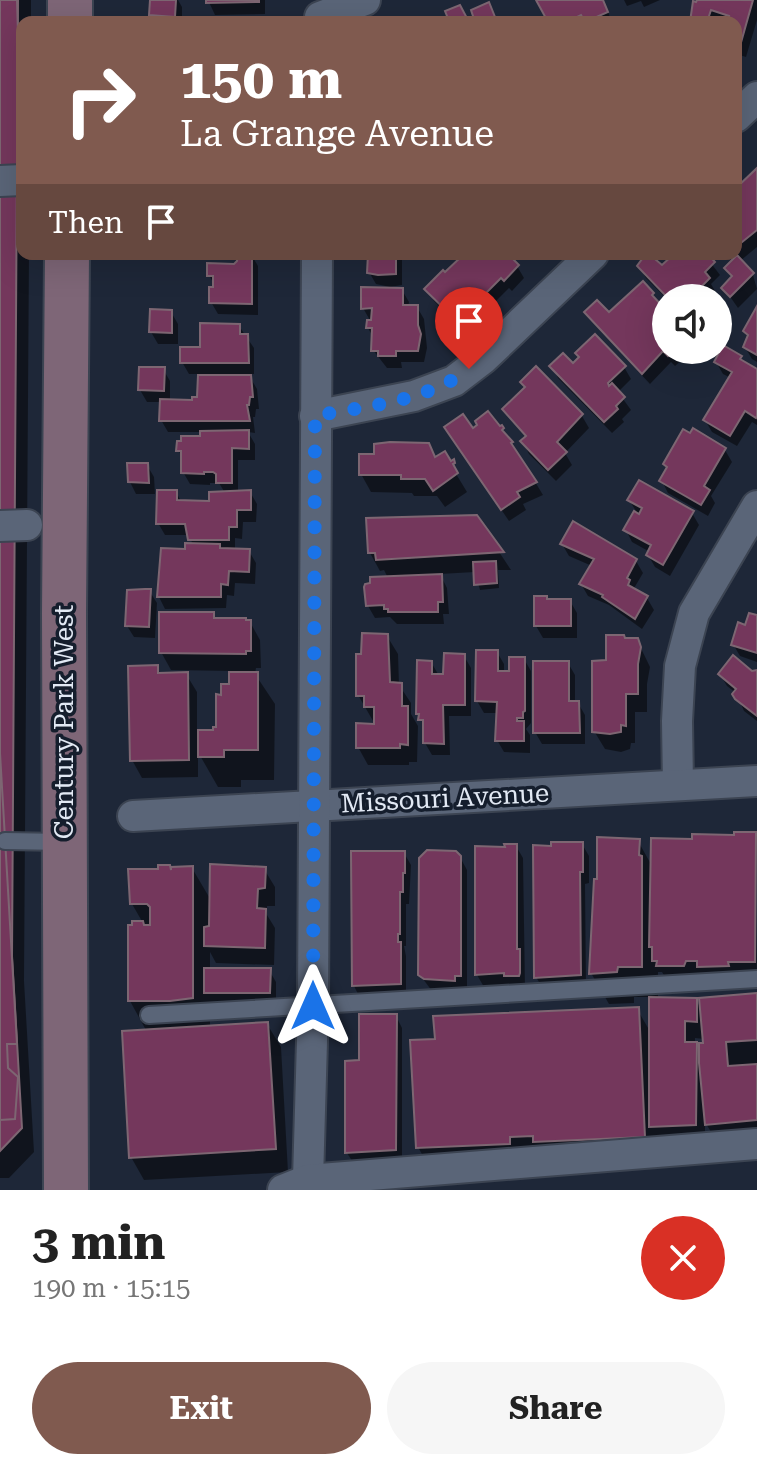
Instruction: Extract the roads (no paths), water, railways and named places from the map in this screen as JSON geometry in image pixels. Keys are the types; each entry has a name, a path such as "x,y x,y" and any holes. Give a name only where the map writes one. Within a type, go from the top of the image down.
{"main road":[{"name":"Century Park West","path":"66,1190 67,260"}],"street":[{"path":"320,13 365,0"},
{"path":"742,111 757,97"},
{"path":"317,260 313,1006 295,1185 757,1144"},
{"path":"315,416 414,396 454,381 484,358 587,260"},
{"path":"678,785 680,666 694,613 757,506"},
{"name":"Missouri Avenue","path":"133,816 757,781"}],"lane":[{"path":"5,841 65,842"},
{"path":"149,1015 757,979"}]}
